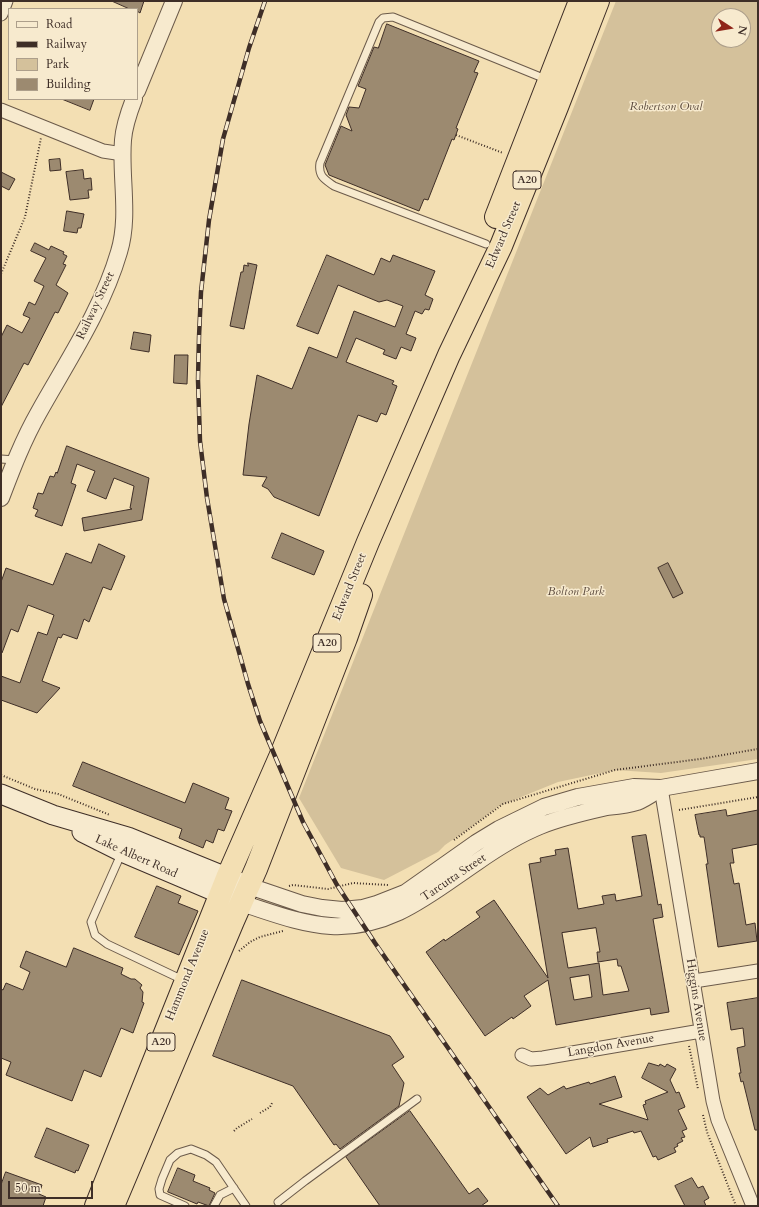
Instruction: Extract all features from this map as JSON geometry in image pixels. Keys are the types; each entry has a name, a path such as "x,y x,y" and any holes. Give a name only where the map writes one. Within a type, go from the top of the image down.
{"highway":[{"name":"Edward Street","path":"234,891 346,638 427,407 449,355 501,246 557,84 580,1"},
{"name":"Edward Street","path":"449,355 486,244 557,84 598,1"},
{"name":"Hammond Avenue","path":"96,1206 186,981 234,891"},
{"name":"Hammond Avenue","path":"113,1206 234,891"}],"main road":[{"name":"Lake Albert Road","path":"1,794 53,815 128,837 234,891"},
{"name":"Lake Albert Road","path":"53,815 88,836 122,852 234,891"}],"street":[{"path":"1,14 6,1"},
{"path":"138,89 174,1"},
{"name":"Railway Street","path":"1,498 8,460 26,437 86,331 102,299 112,274 120,250 124,227 123,154 125,127 134,100"},
{"path":"1,110 103,152 123,154"},
{"name":"Tarcutta Street","path":"234,891 294,920 318,924 346,926 380,919 397,914 413,905 496,849 519,836 541,826 582,813 604,800 634,787 661,788 758,771"},
{"name":"Higgins Avenue","path":"661,788 694,981 701,1031 718,1120 753,1206"},
{"path":"578,797 582,813"},
{"name":"Tarcutta Street","path":"234,891 322,908 342,910 363,908 404,893 476,843 499,829 544,807 578,797 604,800"},
{"path":"694,981 758,971"},
{"name":"Langdon Avenue","path":"522,1055 531,1059 543,1058 701,1031"}],"lane":[{"path":"486,244 334,186 326,181 319,170 320,163 378,22 383,18 393,17 557,84"},
{"path":"122,852 91,922 96,935 107,944 186,981"},
{"path":"278,1202 418,1100"},
{"path":"185,1206 160,1195 159,1189 170,1160 178,1153 191,1149 206,1155 216,1162 246,1206"},
{"path":"214,1206 220,1195 234,1188"}],"path":[{"path":"1,274 25,217 43,128"},
{"path":"456,135 503,153"},
{"path":"679,810 758,797"},
{"path":"384,888 390,885"},
{"path":"288,886 294,888"},
{"path":"236,953 250,942 260,937 285,931"},
{"path":"260,1113 270,1107 272,1103"},
{"path":"234,1131 252,1119"}],"green space":[{"name":"Bolton Park","path":"616,1 758,1 758,759 661,773 615,770 558,782 499,806 445,845 438,852 384,880 341,868 299,798"}],"building":[{"path":"112,1 144,1 140,13 138,12 138,8 128,8"},
{"path":"387,24 479,61 474,72 478,73 456,128 458,129 454,140 452,139 428,200 424,199 419,211 329,175 325,165 341,126 352,131 346,115 349,107 359,108 366,89 358,86 374,47 378,48"},
{"path":"65,100 94,100 90,110"},
{"path":"60,159 61,170 50,171 49,160"},
{"path":"83,170 84,179 91,178 92,190 88,190 89,198 70,200 66,172"},
{"path":"1,172 15,179 9,190 1,186"},
{"path":"67,211 84,214 81,228 78,228 77,233 64,231"},
{"path":"35,243 49,250 51,246 64,252 63,254 67,256 63,264 66,265 56,285 68,293 58,313 55,312 28,365 24,363 1,407 1,337 7,325 22,333 30,318 23,315 29,302 35,305 44,286 34,281 46,258 31,251"},
{"path":"327,255 374,275 381,258 390,262 393,255 435,271 425,295 433,299 429,310 425,309 422,314 415,311 406,334 416,338 411,351 401,347 396,359 383,354 385,350 356,338 346,362 394,381 392,384 397,386 386,415 381,413 377,422 358,415 319,516 274,497 268,489 262,486 267,477 243,475 257,375 292,389 309,347 337,358 354,311 395,327 403,306 387,300 379,302 338,285 318,334 297,326"},
{"path":"248,263 257,265 244,329 230,326 241,272 243,272 244,265 248,266"},
{"path":"134,332 151,335 149,352 131,349"},
{"path":"175,355 188,355 187,384 174,383"},
{"path":"67,446 149,478 142,520 84,531 82,518 132,509 130,508 134,486 114,478 106,499 87,491 95,471 77,464 71,483 76,485 62,526 35,516 38,510 33,508 38,493 43,494 50,476 54,477 56,472 57,473"},
{"path":"282,533 324,551 314,575 272,558"},
{"path":"99,544 125,556 111,590 103,587 89,622 84,619 77,639 63,634 61,638 58,637 42,681 60,688 37,713 1,700 1,676 20,683 38,632 47,635 54,615 28,605 18,632 11,629 1,653 1,582 6,568 53,585 66,553 91,563"},
{"path":"668,563 683,593 673,598 658,568"},
{"path":"83,762 185,803 193,783 229,798 225,809 232,811 224,831 218,829 213,843 206,840 203,848 179,838 182,829 73,786"},
{"path":"726,810 727,816 758,810 758,844 732,849 734,863 730,863 734,884 739,883 746,925 755,923 757,941 718,947 706,864 708,864 704,837 700,837 699,835 695,815"},
{"path":"646,835 658,905 661,904 663,917 653,919 669,1012 651,1015 650,1008 556,1025 548,980 524,996 531,1006 485,1036 426,952 480,917 476,912 494,900 548,978 529,864 541,862 540,858 556,855 555,850 568,848 578,909 604,904 602,896 615,894 616,901 642,896 632,837","holes":["596,928 600,952 597,952 598,962 617,959 618,966 621,966 629,991 603,995 599,963 568,968 562,933","589,975 592,997 574,1000 570,978"]},
{"path":"157,886 181,896 178,903 198,911 179,955 135,937"},
{"path":"74,948 123,968 121,974 131,979 135,979 142,985 140,988 143,992 142,1002 144,1003 133,1033 121,1028 101,1077 84,1070 72,1101 6,1075 11,1062 1,1058 1,989 3,990 6,983 23,990 30,972 20,967 26,951 66,967"},
{"path":"242,980 390,1036 404,1057 392,1065 404,1083 399,1106 340,1149 336,1144 334,1145 293,1086 213,1056"},
{"path":"758,998 758,1130 755,1130 743,1081 741,1082 739,1073 741,1073 737,1048 745,1046 743,1028 731,1030 727,1003"},
{"path":"649,1063 659,1066 660,1064 665,1067 667,1064 676,1069 670,1080 676,1093 679,1092 685,1107 678,1110 687,1129 682,1131 685,1137 681,1138 683,1141 677,1144 678,1146 674,1148 676,1152 658,1160 656,1156 653,1157 641,1131 634,1133 633,1131 607,1139 608,1142 593,1147 590,1137 566,1154 527,1097 540,1088 548,1095 564,1086 566,1089 589,1082 590,1084 615,1076 622,1097 599,1104 648,1120 643,1105 646,1104 645,1101 668,1092 642,1078"},
{"path":"410,1111 469,1194 478,1188 488,1201 481,1206 380,1206 346,1157"},
{"path":"47,1128 89,1145 78,1171 76,1170 75,1173 35,1157"},
{"path":"178,1168 195,1175 193,1181 210,1188 209,1190 215,1193 209,1206 198,1202 197,1204 168,1192"},
{"path":"6,1172 42,1185 39,1194 46,1197 43,1206 1,1206 1,1185"},
{"path":"692,1178 698,1188 703,1186 709,1198 704,1201 706,1206 685,1206 675,1186"}],"railway":[{"path":"265,1 249,48 223,139 209,220 201,292 198,380 200,441 207,498 224,599 260,721 303,822 337,885 375,943 558,1206"}],"park label":[{"name":"Robertson Oval","path":"666,107"}]}
